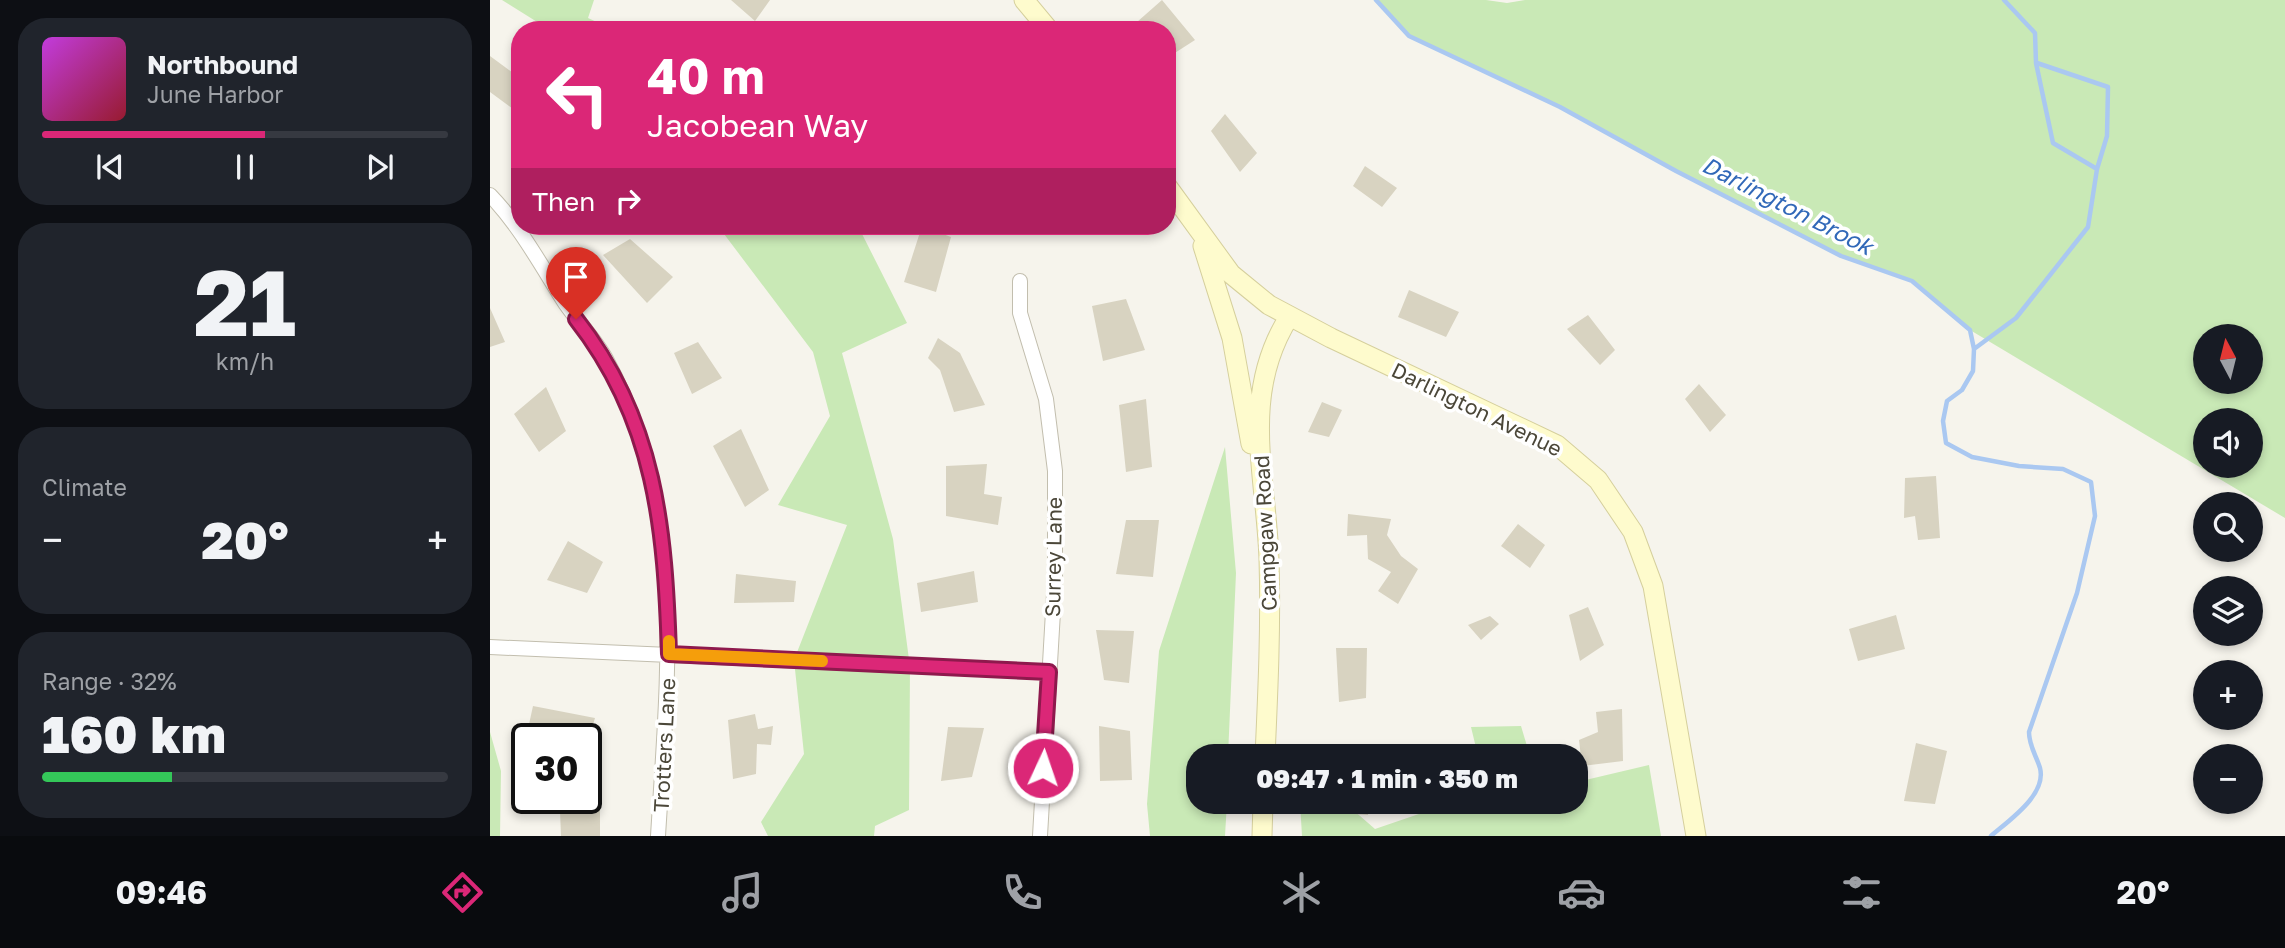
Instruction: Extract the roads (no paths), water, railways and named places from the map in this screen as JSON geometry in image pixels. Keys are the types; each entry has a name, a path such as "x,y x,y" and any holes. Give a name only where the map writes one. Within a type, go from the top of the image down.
{"main road":[{"path":"1024,0 1042,21"},
{"name":"Darlington Avenue","path":"1176,198 1231,274 1261,299 1289,317 1558,445 1598,480 1633,532 1653,586 1696,836"},
{"path":"1194,222 1229,326 1263,503"},
{"name":"Campgaw Road","path":"1265,744 1269,592 1259,406 1261,381 1277,335 1289,317"},
{"path":"1262,836 1263,814"}],"street":[{"name":"Trotters Lane","path":"490,194 511,224"},
{"name":"Trotters Lane","path":"519,235 604,356 640,435 661,520 666,564 669,654 658,836"},
{"name":"Surrey Lane","path":"1020,281 1020,313 1045,399 1055,471 1055,577 1040,836"},
{"path":"490,647 1049,672"}],"waterway":[{"name":"Darlington Brook","path":"1376,0 1409,36 1560,107 1676,171 1841,256 1912,281 1970,330 1974,349 1973,371 1962,390 1947,401 1943,421 1946,443 1972,457 2019,466 2063,469 2091,482 2095,516 2077,593 2029,732 2041,778 2032,797 1991,836"},
{"path":"1974,349 2016,318 2088,227 2097,169 2053,143 2036,63 2035,33 2004,0"},
{"path":"2037,63 2108,87 2107,136 2097,169"}]}
